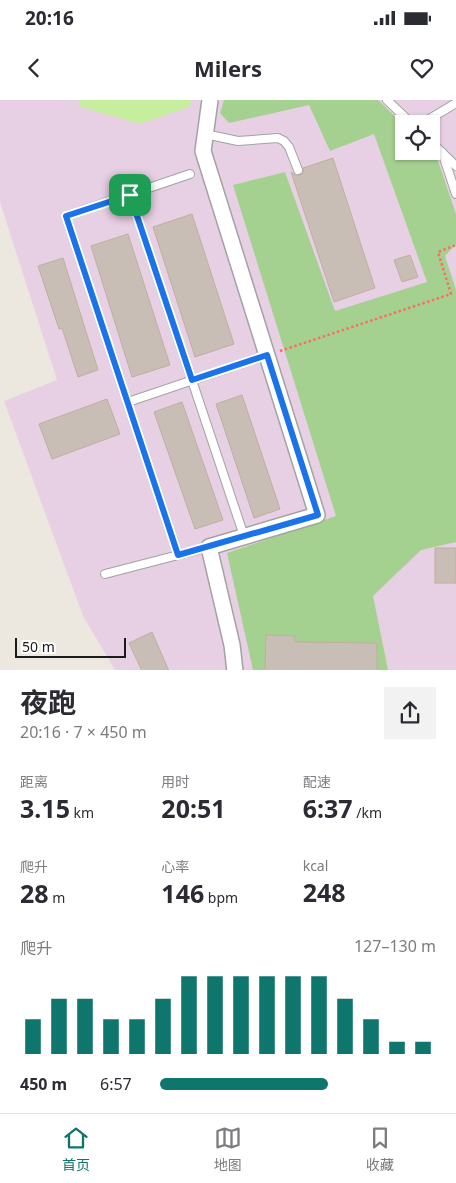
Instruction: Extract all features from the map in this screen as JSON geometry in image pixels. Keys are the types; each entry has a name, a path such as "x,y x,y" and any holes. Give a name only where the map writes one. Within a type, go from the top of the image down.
{"street":[{"path":"210,100 203,151 318,515 209,546 232,645 235,670"}],"lane":[{"path":"387,100 403,115"},
{"path":"436,115 456,103"},
{"path":"205,134 238,141 278,138 284,141 288,147 298,170"},
{"path":"442,152 456,166"},
{"path":"442,152 456,194"},
{"path":"178,555 66,216 190,174"},
{"path":"130,195 244,536"},
{"path":"128,402 267,355"},
{"path":"105,574 209,546"}],"path":[{"path":"267,355 451,294 438,252 456,245"}],"shaded area":[{"path":"0,100 456,100 456,670 115,670 83,616 4,401 57,380 0,202"}],"green space":[{"path":"78,100 192,100 189,107 140,124 81,107"},
{"path":"224,100 378,100 395,116 395,160 438,160 456,214 456,244 445,256 456,290 456,542 421,550 373,596 388,670 253,670 227,553 336,516 233,185 285,172 335,311 427,282 374,134 330,151 309,105 229,123 220,113"}],"building":[{"path":"333,158 375,288 334,302 291,172 295,175 300,175 303,173 303,168"},
{"path":"192,214 234,344 195,357 153,227"},
{"path":"128,234 170,365 132,377 91,246"},
{"path":"410,255 418,277 402,282 394,260"},
{"path":"63,258 98,370 78,377 62,328 59,329 38,266"},
{"path":"242,395 280,509 254,518 216,404"},
{"path":"107,399 120,434 52,459 39,424"},
{"path":"182,402 223,520 195,529 154,412"},
{"path":"435,548 456,548 456,583 435,583"},
{"path":"152,632 169,670 142,670 129,643"},
{"path":"266,635 295,636 295,642 377,643 377,670 265,670"}],"route":[{"path":"130,195 192,380 267,355 318,515 178,555 66,216 130,195"}]}
